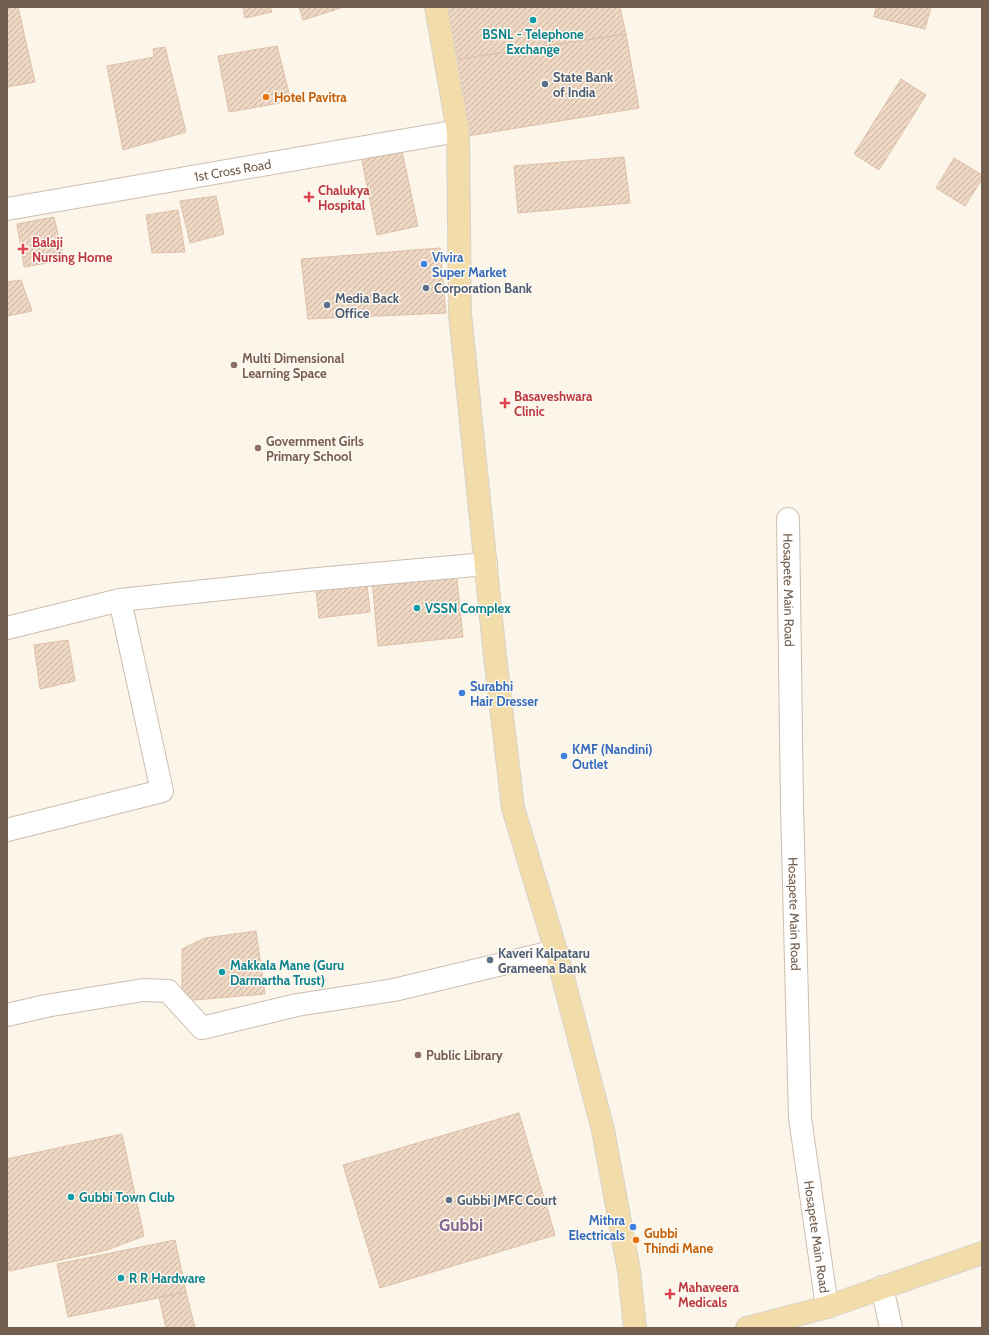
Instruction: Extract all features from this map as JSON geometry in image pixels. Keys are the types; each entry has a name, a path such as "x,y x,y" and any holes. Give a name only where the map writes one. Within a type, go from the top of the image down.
{"main road":[{"path":"436,7 458,131 460,314 495,656 513,808 556,951 603,1130 629,1271 635,1328"},
{"path":"747,1328 827,1308 882,1287 982,1253"}],"street":[{"name":"1st Cross Road","path":"7,209 458,131"},
{"name":"Hosapete Main Road","path":"788,519 792,836 800,1118 827,1308"},
{"path":"7,628 120,600 307,580 486,564"},
{"path":"7,830 162,792 120,600"},
{"path":"7,1015 46,1006 143,990 168,991 202,1028 297,1005 394,990 556,951"},
{"path":"882,1287 891,1328"}],"building":[{"path":"7,7 18,7 35,82 7,87"},
{"path":"243,7 270,7 272,12 245,18"},
{"path":"299,7 341,7 341,8 303,20"},
{"name":"BSNL - Telephone Exchange","path":"441,7 620,7 626,34 452,60"},
{"path":"876,7 931,7 925,29 874,17"},
{"name":"State Bank of India","path":"626,34 639,108 462,137 452,60"},
{"path":"277,46 291,101 229,112 218,56"},
{"path":"165,47 186,132 123,150 107,66 154,57 153,49"},
{"path":"901,79 926,95 879,170 854,154"},
{"path":"400,142 418,226 377,235 360,151"},
{"path":"624,157 630,203 518,213 514,166"},
{"path":"954,158 982,175 982,179 965,206 936,188"},
{"path":"216,196 224,234 190,243 180,201"},
{"path":"178,210 185,252 152,253 146,215"},
{"path":"54,217 64,260 24,267 17,224"},
{"path":"440,248 446,313 308,319 301,259"},
{"path":"21,280 32,311 7,316 7,282"},
{"name":"VSSN Complex","path":"456,570 463,637 378,646 372,579"},
{"path":"366,576 370,612 319,618 315,582"},
{"path":"68,640 75,681 40,689 34,645"},
{"name":"Makkala Mane (Guru Darmartha Trust)","path":"256,931 265,994 182,1001 182,949 205,938"},
{"name":"Gubbi JMFC Court","path":"519,1113 555,1235 380,1288 343,1165"},
{"name":"Gubbi Town Club","path":"122,1134 144,1236 107,1250 9,1271 7,1260 7,1159"},
{"name":"R R Hardware","path":"175,1240 186,1292 68,1317 57,1264"},
{"path":"186,1292 195,1328 166,1328 159,1297"}],"place":[{"name":"BSNL - Telephone Exchange","path":"533,20"},
{"name":"State Bank of India","path":"545,84"},
{"name":"Hotel Pavitra","path":"266,97"},
{"name":"Chalukya Hospital","path":"309,197"},
{"name":"Balaji Nursing Home","path":"23,249"},
{"name":"Vivira Super Market","path":"424,264"},
{"name":"Corporation Bank","path":"426,288"},
{"name":"Media Back Office","path":"327,305"},
{"name":"Multi Dimensional Learning Space","path":"234,365"},
{"name":"Basaveshwara Clinic","path":"505,403"},
{"name":"Government Girls Primary School","path":"258,448"},
{"name":"VSSN Complex","path":"417,608"},
{"name":"Surabhi Hair Dresser","path":"462,693"},
{"name":"KMF (Nandini) Outlet","path":"564,756"},
{"name":"Kaveri Kalpataru Grameena Bank","path":"490,960"},
{"name":"Makkala Mane (Guru Darmartha Trust)","path":"222,972"},
{"name":"Public Library","path":"418,1055"},
{"name":"Gubbi Town Club","path":"71,1197"},
{"name":"Gubbi JMFC Court","path":"449,1200"},
{"name":"Mithra Electricals","path":"633,1227"},
{"name":"Gubbi Thindi Mane","path":"636,1240"},
{"name":"R R Hardware","path":"121,1278"},
{"name":"Mahaveera Medicals","path":"670,1294"}],"district":[{"name":"Gubbi","path":"461,1225"}]}
